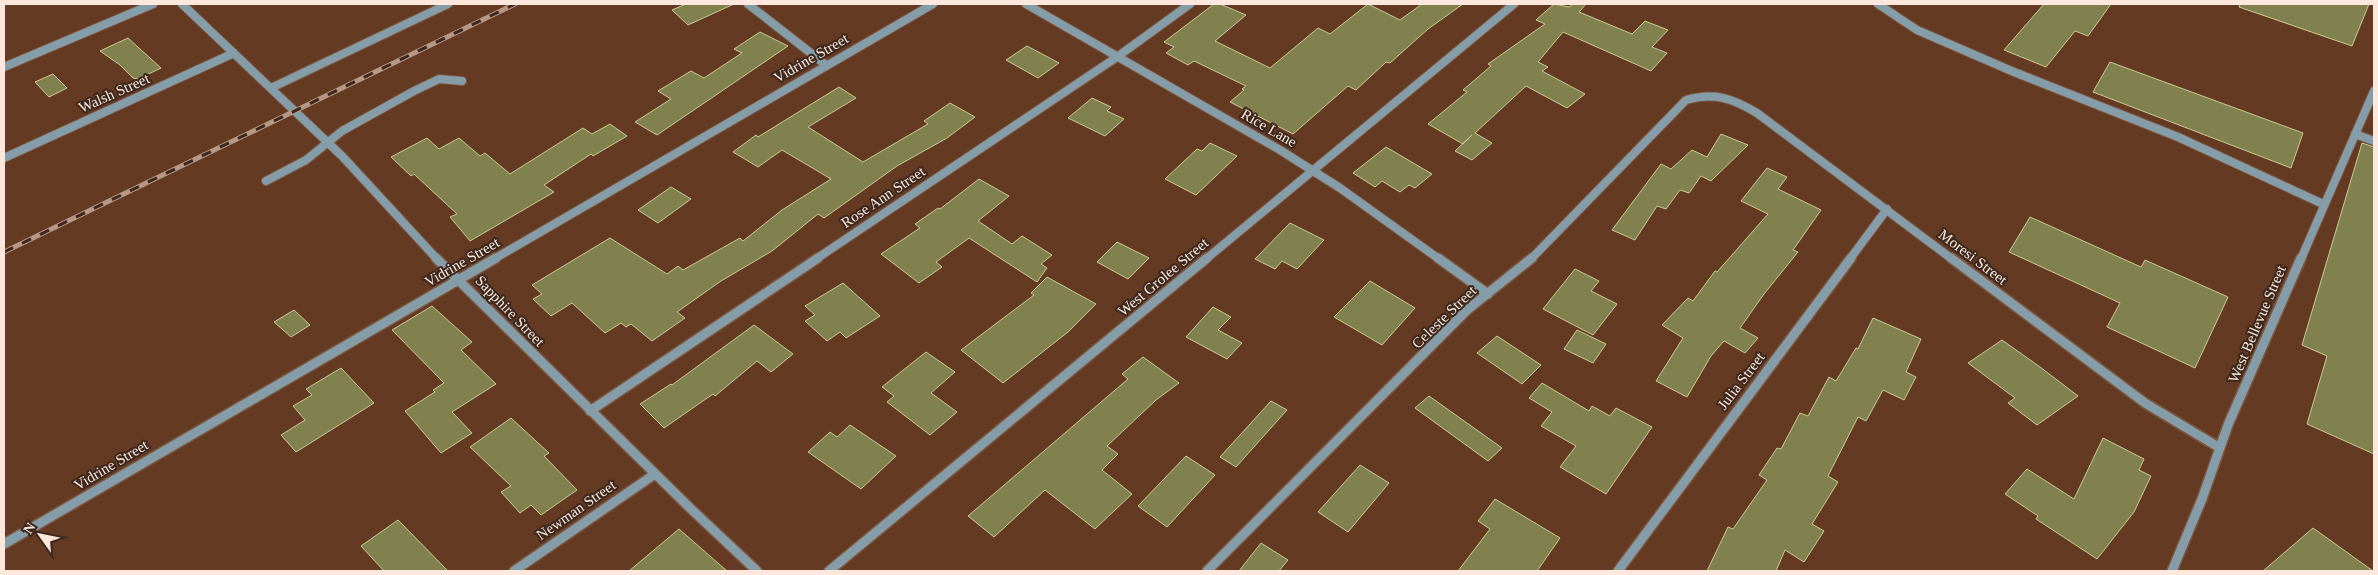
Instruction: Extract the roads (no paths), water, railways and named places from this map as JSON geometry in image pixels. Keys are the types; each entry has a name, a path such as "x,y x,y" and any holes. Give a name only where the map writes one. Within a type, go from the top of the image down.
{"street":[{"path":"4,67 153,4"},
{"name":"Sapphire Street","path":"182,4 342,157 414,236 460,279 654,474 757,571"},
{"path":"271,88 448,4"},
{"path":"748,4 826,65"},
{"name":"Vidrine Street","path":"4,544 221,415 460,279 933,4"},
{"name":"Rice Lane","path":"1026,4 1280,150 1313,171 1488,294"},
{"name":"Rose Ann Street","path":"590,411 1117,57 1190,4"},
{"name":"West Grolee Street","path":"829,571 1514,4"},
{"path":"1878,4 1917,30 2014,72 2178,136 2323,204"},
{"name":"Walsh Street","path":"4,158 234,53"},
{"path":"266,181 306,160 328,145 342,131 365,117 414,91 440,79 462,81"},
{"name":"West Bellevue Street","path":"2172,571 2228,425 2374,91"},
{"name":"Moresi Street","path":"1707,93 1735,99 1887,209 2145,403 2220,448"},
{"name":"Celeste Street","path":"1207,571 1467,310 1523,267 1562,229 1686,100 1707,93"},
{"path":"2355,134 2374,141"},
{"name":"Julia Street","path":"1618,571 1887,209"},
{"name":"Newman Street","path":"514,571 654,474"}],"railway":[{"path":"4,252 515,4"}]}
